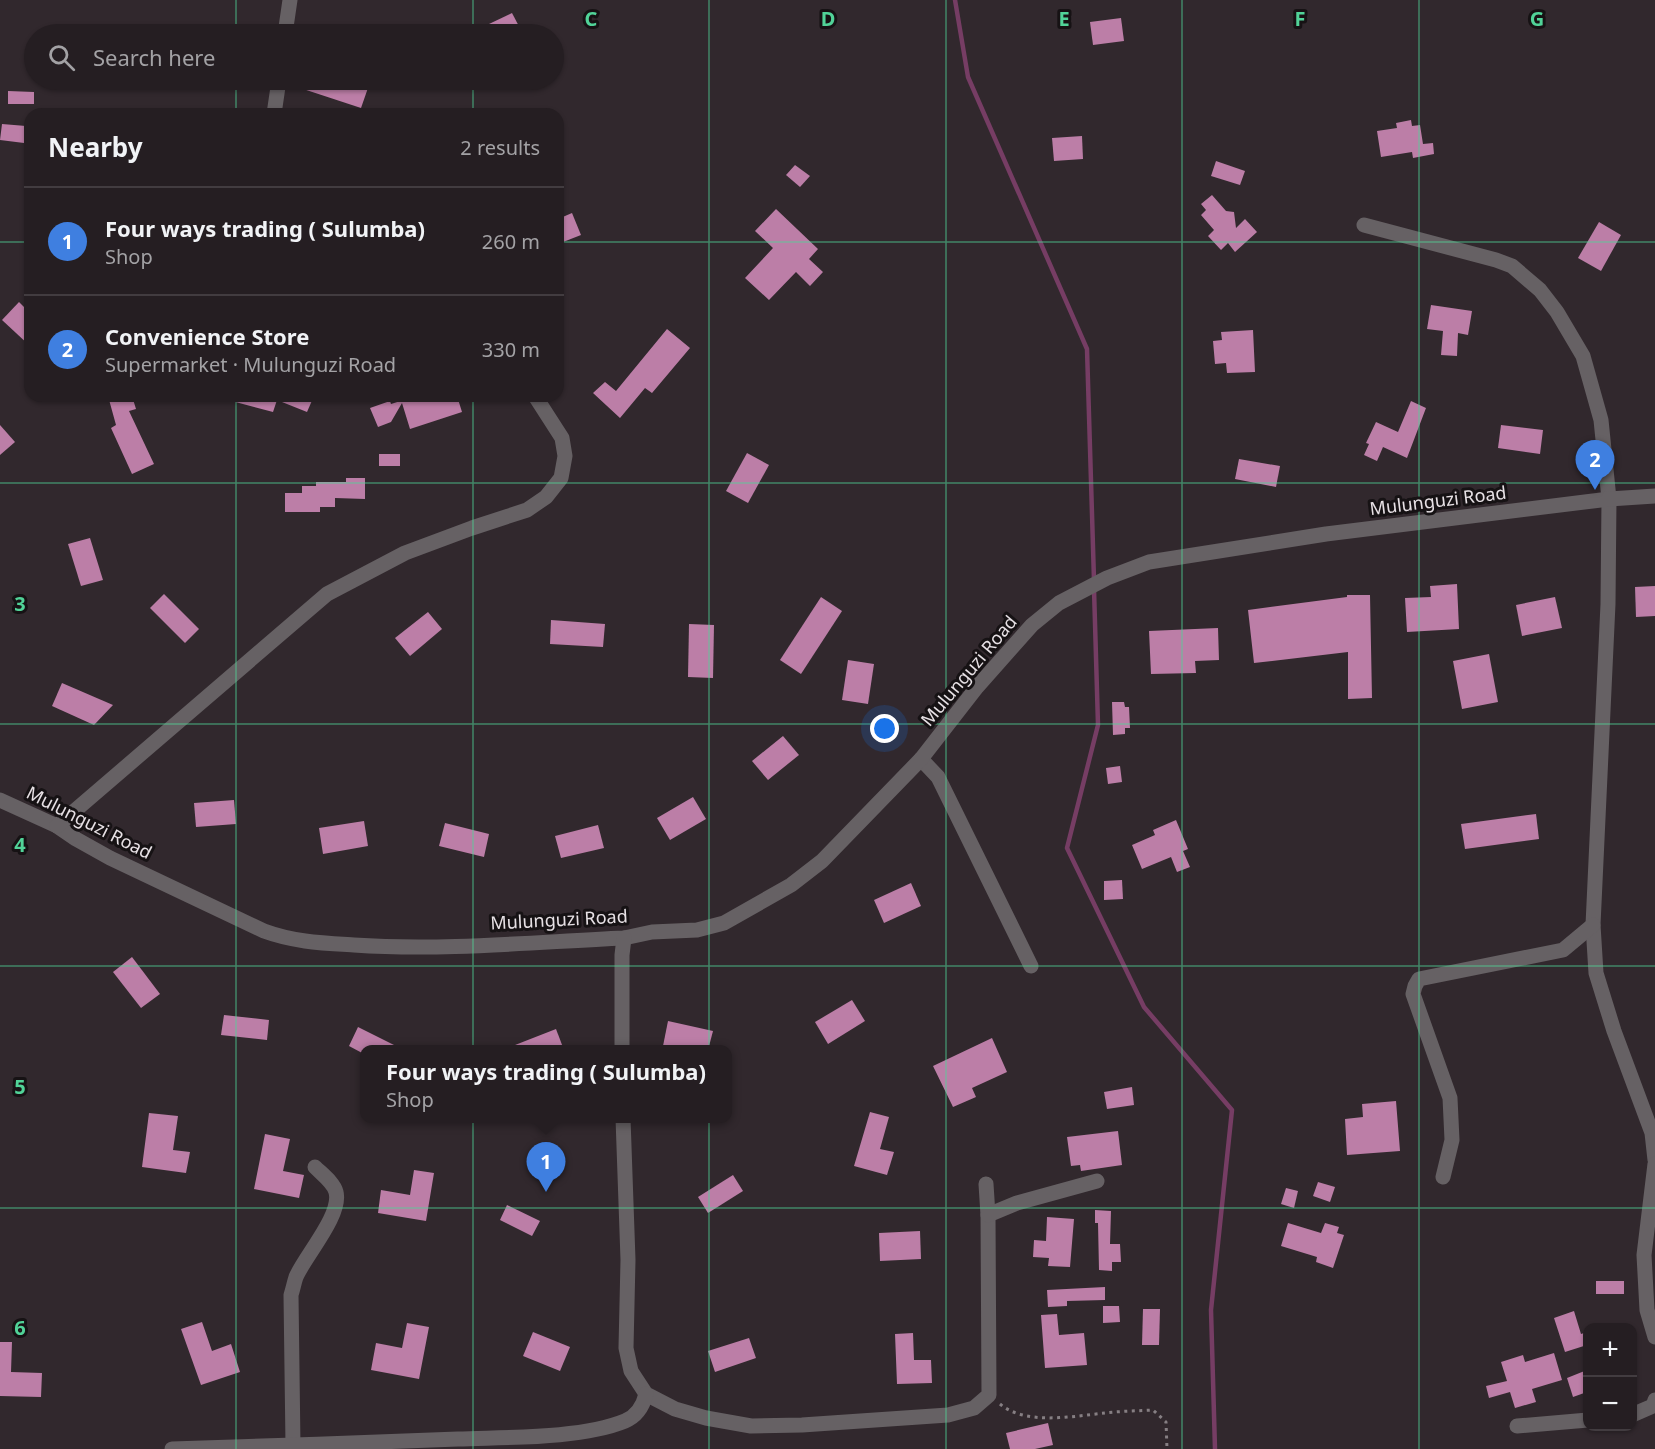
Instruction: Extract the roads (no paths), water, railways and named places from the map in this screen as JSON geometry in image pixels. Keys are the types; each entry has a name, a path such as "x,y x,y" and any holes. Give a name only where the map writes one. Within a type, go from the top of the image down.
{"street":[{"path":"286,24 290,0"},
{"path":"275,108 278,90"},
{"path":"1364,225 1512,266 1540,290 1557,312 1583,356 1600,420 1610,499 1608,604 1593,925 1596,973 1614,1031 1652,1133 1655,1162 1644,1255 1647,1310 1655,1337"},
{"path":"57,826 327,594 405,554 527,510 546,497 561,478 565,456 562,438 539,402"},
{"name":"Mulunguzi Road","path":"0,800 57,826 110,858 264,932 287,940 373,947 424,947 624,938 652,932 697,930 724,922 791,885 822,861 921,759 1002,657 1032,625 1059,603 1107,578 1149,562 1326,534 1610,499 1655,496"},
{"path":"921,759 938,777 1031,966"},
{"path":"1443,1177 1452,1140 1450,1098 1413,994 1414,986 1419,979 1563,950 1593,925"},
{"path":"622,1045 624,938"},
{"path":"623,1123 628,1260 626,1348 631,1371 646,1394 686,1412 751,1426 802,1425 948,1415 974,1408 989,1395 986,1184"},
{"path":"293,1446 291,1295 297,1276 323,1234 336,1206 337,1194 333,1186 315,1167"},
{"path":"988,1215 1017,1203 1097,1181"},
{"path":"172,1449 505,1437 598,1429 632,1417 640,1410 646,1394"},
{"path":"1637,1413 1653,1406 1655,1401"},
{"path":"1517,1426 1583,1420"}],"waterway":[{"path":"955,0 968,77 1087,349 1094,580"},
{"path":"1094,589 1098,725 1067,848 1144,1007 1232,1110 1211,1310 1215,1449"}],"place":[{"name":"Convenience Store","path":"1595,490"},
{"name":"Four ways trading ( Sulumba)","path":"546,1192"}]}
